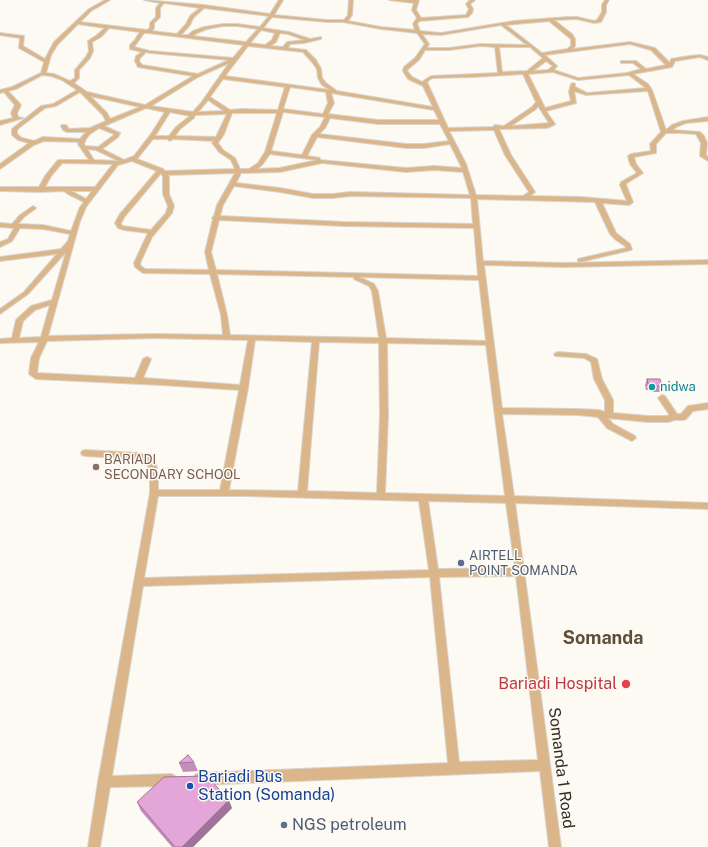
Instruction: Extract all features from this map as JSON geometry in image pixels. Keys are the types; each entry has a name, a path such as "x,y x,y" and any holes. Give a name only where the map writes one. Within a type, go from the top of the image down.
{"street":[{"path":"43,74 56,44 90,10 108,0"},
{"path":"146,0 327,22 343,21 381,28 441,34 510,23 574,18 591,23 598,22 604,12 604,5 607,0"},
{"path":"178,35 201,6 201,0"},
{"path":"170,139 181,125 192,117 208,98 246,44 272,16 281,0"},
{"path":"343,21 348,19 350,15 351,0"},
{"path":"391,0 416,1 414,10 419,17 415,24 418,32 427,44 417,59 406,68 405,72 410,78 425,85 425,80 431,77 549,71 574,78 597,78 629,74 670,66"},
{"path":"463,21 470,13 471,9 468,4 473,0"},
{"path":"148,32 152,28 152,23 158,17 158,8 162,3"},
{"path":"418,20 463,21 470,29"},
{"path":"551,20 573,39 574,46 569,50"},
{"path":"76,23 304,51 314,61 319,69 320,78 324,84 340,93"},
{"path":"510,23 517,28"},
{"path":"502,24 532,46 555,66 555,68 549,71"},
{"path":"190,36 195,32 220,26 237,25 289,33 310,41"},
{"path":"70,84 77,78 78,70 91,51 90,41 99,36 108,27"},
{"path":"160,29 164,30 165,34"},
{"path":"142,31 138,40 131,46 145,51 234,60"},
{"path":"266,46 274,41 278,32"},
{"path":"0,34 20,36 22,39 21,47 47,62"},
{"path":"285,48 289,43 310,41 319,38"},
{"path":"541,54 614,44 638,44 653,49 670,66"},
{"path":"425,49 497,45 532,46"},
{"path":"497,45 499,52 498,64 500,73"},
{"path":"670,66 673,60 695,56 707,50"},
{"path":"145,51 138,57 137,61 140,66 198,75"},
{"path":"695,56 708,59"},
{"path":"526,72 540,64 546,58"},
{"path":"64,126 66,130 69,131 92,130 146,107 198,75 234,60"},
{"path":"623,62 634,62 645,70"},
{"path":"446,130 551,125 551,121 538,103 526,72"},
{"path":"2,91 14,88 43,74 58,76 85,93 106,114 109,122"},
{"path":"629,74 649,88 655,100 666,132"},
{"path":"222,77 288,85 436,109"},
{"path":"543,110 574,102 571,92 574,78"},
{"path":"250,171 260,164 268,152 288,85"},
{"name":"Somanda 1 Road","path":"425,85 453,142 465,170 474,197 480,263 498,411 555,847"},
{"path":"572,88 586,94 594,94 649,88"},
{"path":"34,143 20,139 14,134 14,130 27,118 44,106 54,105 80,90"},
{"path":"2,91 13,98 18,105 14,113 16,119"},
{"path":"304,157 315,135 322,128 327,116 331,103 328,92"},
{"path":"85,93 146,107 194,114 242,111 280,111 378,122 442,122"},
{"path":"208,98 229,112"},
{"path":"507,126 534,108 538,103"},
{"path":"220,106 233,107 242,111"},
{"path":"168,111 151,137 132,159 115,165 98,189 87,201 77,221 44,339 35,358 33,368 34,375 244,388"},
{"path":"227,337 224,315 208,252 215,218 224,196 238,171 233,159 217,147 215,143 221,134 229,112"},
{"path":"0,123 27,118"},
{"path":"232,184 274,189 313,196 350,194 630,202 623,185 624,182 640,173 633,164 631,156 654,152 653,144 674,126 684,122 708,119"},
{"path":"99,126 117,133 116,136 99,150"},
{"path":"495,127 508,155 532,192 529,196 523,198"},
{"path":"83,144 92,130"},
{"path":"666,132 687,131 698,133 704,143 703,156 708,159"},
{"path":"315,135 406,146 424,146 453,142"},
{"path":"151,137 170,139 217,139"},
{"path":"0,167 34,143 47,138 83,144 99,150 121,162"},
{"path":"83,144 92,161"},
{"path":"268,152 359,166 406,170 434,168 465,170"},
{"path":"132,159 163,171 280,170 315,161 336,162"},
{"path":"41,190 59,161 121,162"},
{"path":"163,171 166,177 166,194 171,210 152,232 142,251 137,263 140,269 152,272 212,271 482,278"},
{"path":"152,232 126,229 120,227 118,223 122,215 163,171"},
{"path":"0,185 41,190 98,189"},
{"path":"0,189 16,188"},
{"path":"66,189 70,193 87,201"},
{"path":"564,265 629,249 628,245 613,234 598,201"},
{"path":"0,245 10,240 22,216 34,208"},
{"path":"215,218 344,224 476,226"},
{"path":"0,225 43,227 74,233"},
{"path":"0,312 26,293 71,242"},
{"path":"0,259 63,251"},
{"path":"480,263 564,265 708,262"},
{"path":"349,275 372,285 375,291 383,342 384,416 381,497"},
{"path":"15,341 20,320 23,317 33,308 55,301"},
{"path":"0,342 44,339 154,336 383,342 490,343"},
{"path":"224,493 252,338"},
{"path":"302,495 316,340"},
{"path":"558,354 586,356 594,361 598,378 609,400 609,414"},
{"path":"138,381 147,359"},
{"path":"662,398 670,407 673,417"},
{"path":"498,411 609,414 648,420 661,420 673,417 683,417 691,408 708,406"},
{"path":"599,414 610,426 632,438"},
{"path":"85,453 139,456 148,460 152,464 154,475 154,493 94,847"},
{"path":"154,493 224,493 649,503 708,506"},
{"path":"423,498 434,573 454,768"},
{"path":"139,582 434,573 520,572"},
{"path":"104,782 336,774 454,768 544,766"}],"building":[{"path":"647,379 660,379 662,386 648,384"},
{"path":"188,755 194,762 179,763"},
{"name":"Bariadi Bus Station (Somanda)","path":"207,776 229,800 182,847 175,847 137,802 164,777"}],"place":[{"name":"nidwa","path":"652,387"},
{"name":"BARIADI SECONDARY SCHOOL","path":"96,467"},
{"name":"AIRTELL POINT SOMANDA","path":"461,563"},
{"name":"Bariadi Hospital","path":"626,684"},
{"name":"Bariadi Bus Station (Somanda)","path":"190,786"},
{"name":"NGS petroleum","path":"284,825"}],"district":[{"name":"Somanda","path":"603,638"}]}
